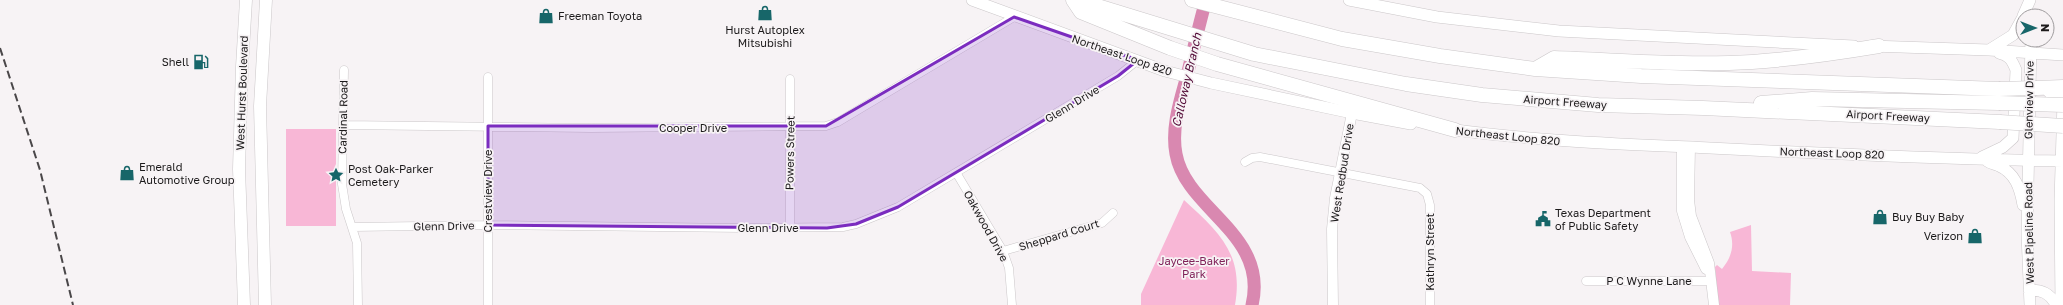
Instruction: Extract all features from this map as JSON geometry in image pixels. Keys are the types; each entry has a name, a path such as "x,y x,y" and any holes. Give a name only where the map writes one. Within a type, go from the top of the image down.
{"highway":[{"path":"1072,0 1081,12 1170,48 1217,64 1456,130"},
{"name":"Airport Freeway","path":"1078,0 1220,45 1293,63 1406,84 1482,96 1598,105 1703,108 2000,122 2061,128"},
{"path":"1192,0 1342,39 1440,56 1535,69 1641,76 1999,89 2063,87"},
{"path":"1535,69 1554,58 1702,63 1752,62 1817,56 1879,46"},
{"path":"2047,88 2056,97 2063,98"},
{"path":"1703,108 1812,99 1999,103 2063,106"}],"main road":[{"name":"West Hurst Boulevard","path":"244,305 239,168 246,0"},
{"name":"West Hurst Boulevard","path":"265,305 260,106 266,0"},
{"name":"Northeast Loop 820","path":"972,0 1014,17 1166,71 1212,83 1352,113 1456,130 1530,140 2028,161 2062,161"},
{"path":"1349,0 1437,17 1559,32 1669,38 1988,50 2063,55"},
{"path":"1988,50 2013,35 2015,31"},
{"name":"Glenview Drive","path":"2028,161 2030,48"},
{"path":"1981,158 2003,147 2012,138 2016,70 2011,59 2006,55 1988,50"},
{"path":"2061,305 2063,101"},
{"path":"1981,158 2012,175 2018,185 2027,234"},
{"name":"West Pipeline Road","path":"2028,161 2027,234 2030,305"},
{"path":"2029,290 2039,290 2047,293 2056,305"}],"street":[{"name":"Cooper Drive","path":"343,125 791,128 826,126 838,122 1014,17"},
{"name":"Glenn Drive","path":"353,227 488,225 826,228 856,224 898,207 957,174 1118,76 1138,60"},
{"name":"Cardinal Road","path":"344,70 342,184 346,209 353,227 358,258 358,305"},
{"name":"Crestview Drive","path":"488,77 488,305"},
{"name":"Powers Street","path":"790,79 790,227"},
{"name":"West Redbud Drive","path":"1333,305 1332,229 1340,172 1352,113"},
{"path":"1686,147 1682,211 1690,237 1703,265 1711,277 1714,305"},
{"path":"1245,162 1252,158 1260,157 1340,172"},
{"name":"Kathryn Street","path":"1340,172 1408,184 1420,188 1427,194 1430,205 1430,305"},
{"name":"Oakwood Drive","path":"957,174 1002,251 1009,268 1012,305"},
{"name":"Sheppard Court","path":"1002,251 1102,223 1113,213"},
{"name":"P C Wynne Lane","path":"1586,281 1711,277"}],"highlighted area":[{"path":"1014,17 1138,60 1118,76 957,174 898,207 856,224 827,228 488,225 488,126 826,126"}],"green space":[{"path":"286,129 336,129 336,226 286,226"},
{"name":"Jaycee-Baker Park","path":"1184,200 1208,223 1226,245 1236,272 1237,287 1235,305 1141,305 1141,294"},
{"path":"1751,225 1752,271 1791,273 1790,305 1718,305 1715,267 1717,265 1722,269 1728,261 1732,247 1730,232"}],"waterway":[{"name":"Calloway Branch","path":"1206,0 1175,124 1176,154 1183,174 1194,191 1238,241 1249,259 1254,280 1252,305"}],"railway":[{"path":"0,48 40,170 73,305"}],"place":[{"name":"Hurst Autoplex Mitsubishi","path":"765,13"},
{"name":"Freeman Toyota","path":"546,16"},
{"name":"Shell","path":"201,62"},
{"name":"Emerald Automotive Group","path":"127,173"},
{"name":"Post Oak-Parker Cemetery","path":"336,175"},
{"name":"Buy Buy Baby","path":"1880,217"},
{"name":"Texas Department of Public Safety","path":"1543,219"},
{"name":"Verizon","path":"1975,236"}]}
